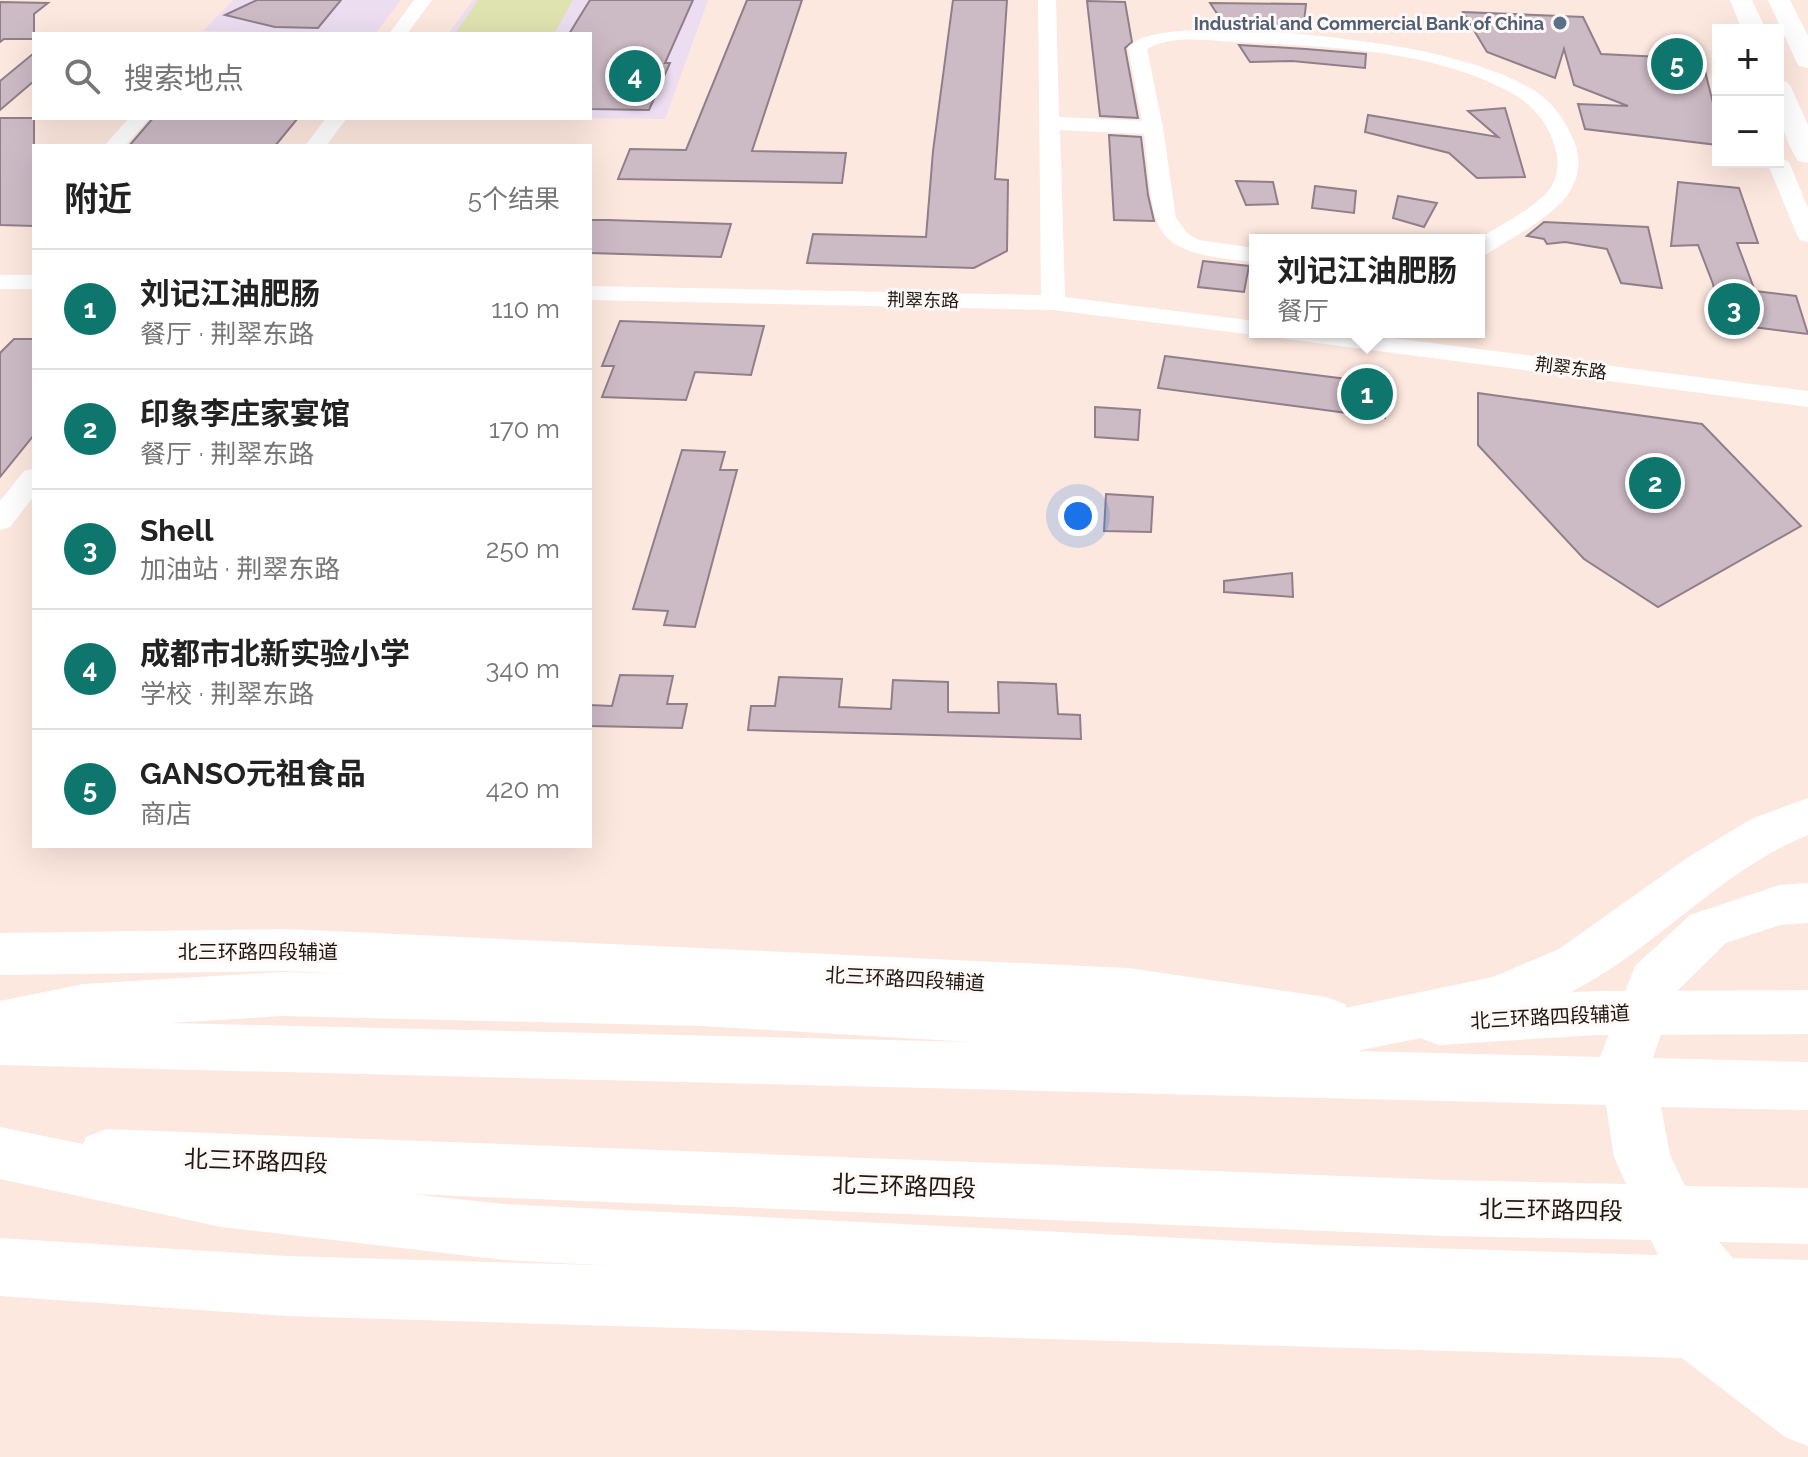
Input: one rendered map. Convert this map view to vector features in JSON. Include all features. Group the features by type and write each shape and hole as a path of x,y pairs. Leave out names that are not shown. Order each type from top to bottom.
{"main road":[{"path":"1741,0 1751,24"},
{"path":"1779,0 1808,61"},
{"path":"1784,107 1808,155"},
{"path":"0,1024 83,1006 282,994 703,1004 1071,1025 1181,1036 1330,1034 1499,998 1577,964 1704,871 1768,832 1808,816"},
{"path":"1808,903 1779,905 1708,929 1653,981 1626,1059 1642,1157 1682,1243 1769,1347 1808,1379"},
{"name":"北三环路四段辅道","path":"0,954 288,950 899,978 1128,990 1320,1020 1459,1022 1597,1013 1808,1012"},
{"path":"0,1042 1808,1086"},
{"path":"0,1152 221,1200 504,1232 1322,1274 1808,1290"},
{"name":"北三环路四段","path":"0,1152 1447,1208 1808,1216"},
{"path":"0,1267 286,1286 1808,1331"},
{"path":"1693,1328 1808,1414"}],"street":[{"path":"399,32 423,0"},
{"path":"1047,0 1053,303"},
{"path":"1249,254 1205,249 1179,242 1170,232 1165,218 1153,128 1137,47 1156,38 1275,37 1406,52 1460,64 1534,100 1552,115 1567,146 1569,169 1561,191 1538,211 1485,245"},
{"path":"116,144 138,120"},
{"path":"317,144 335,120"},
{"path":"1049,123 1153,128"},
{"path":"1780,168 1808,235"},
{"path":"0,282 32,282"},
{"name":"荆翠东路","path":"592,293 1053,303 1249,327"},
{"name":"荆翠东路","path":"1388,338 1439,341 1808,399"},
{"path":"0,521 32,480"}],"shaded area":[{"path":"233,0 401,0 377,32 203,31"},
{"path":"473,0 708,0 665,119 592,118 592,32 449,32"}],"green space":[{"path":"478,0 573,0 555,32 456,32"}],"building":[{"path":"257,0 341,0 318,28 275,27 225,15"},
{"path":"590,0 693,0 665,63 670,63 649,110 592,109 592,32 570,32"},
{"path":"747,0 802,0 752,151 846,153 842,183 618,179 630,149 686,150"},
{"path":"953,0 1007,0 995,179 1008,180 1007,251 974,268 807,263 813,234 926,237 933,151"},
{"path":"1087,1 1125,2 1132,42 1125,48 1138,118 1100,116"},
{"path":"0,2 48,3 34,14 32,39 4,39 0,42"},
{"path":"1210,3 1306,4 1303,31 1226,27"},
{"path":"1463,12 1583,17 1601,54 1702,59 1712,99 1712,144 1585,129 1578,104 1628,106 1574,85 1564,49 1555,78 1487,52"},
{"path":"1239,45 1366,54 1365,68 1292,61 1250,62"},
{"path":"32,55 32,83 0,110 0,81"},
{"path":"1505,108 1525,177 1477,178 1449,153 1365,132 1368,115 1498,137 1468,111"},
{"path":"0,118 32,118 32,226 0,225"},
{"path":"151,120 296,120 277,144 131,144"},
{"path":"1109,135 1141,137 1154,221 1114,220"},
{"path":"1236,181 1273,182 1278,204 1246,205"},
{"path":"1678,182 1739,188 1758,243 1737,243 1755,291 1796,296 1808,334 1722,323 1713,284 1698,245 1671,246"},
{"path":"1315,186 1356,191 1354,213 1312,208"},
{"path":"1398,196 1437,203 1424,227 1393,218"},
{"path":"592,220 731,224 721,257 592,253"},
{"path":"1544,222 1648,227 1662,288 1621,283 1607,249 1565,242 1547,244 1544,239 1527,236"},
{"path":"1203,261 1249,266 1244,292 1198,287"},
{"path":"620,321 764,326 751,375 695,372 686,400 602,397 614,366 602,366"},
{"path":"14,339 32,339 32,437 0,477 0,353"},
{"path":"1165,356 1386,384 1385,418 1158,388"},
{"path":"1478,393 1702,424 1801,526 1658,607 1584,559 1478,445"},
{"path":"1095,407 1140,410 1138,440 1095,437"},
{"path":"682,450 725,452 720,470 737,470 695,627 664,625 668,611 633,609"},
{"path":"1106,494 1153,497 1151,532 1104,531"},
{"path":"1292,573 1293,597 1224,592 1224,581"},
{"path":"620,675 673,676 667,704 687,704 682,728 592,726 592,705 612,706"},
{"path":"779,677 842,679 839,707 891,709 893,680 948,682 948,712 999,713 998,682 1056,684 1058,714 1080,715 1081,739 748,730 751,706 775,706"}],"place":[{"name":"Industrial and Commercial Bank of China","path":"1560,23"},
{"name":"GANSO元祖食品","path":"1677,64"},
{"name":"成都市北新实验小学","path":"635,76"},
{"name":"Shell","path":"1734,309"},
{"name":"刘记江油肥肠","path":"1367,394"},
{"name":"印象李庄家宴馆","path":"1655,483"}]}
